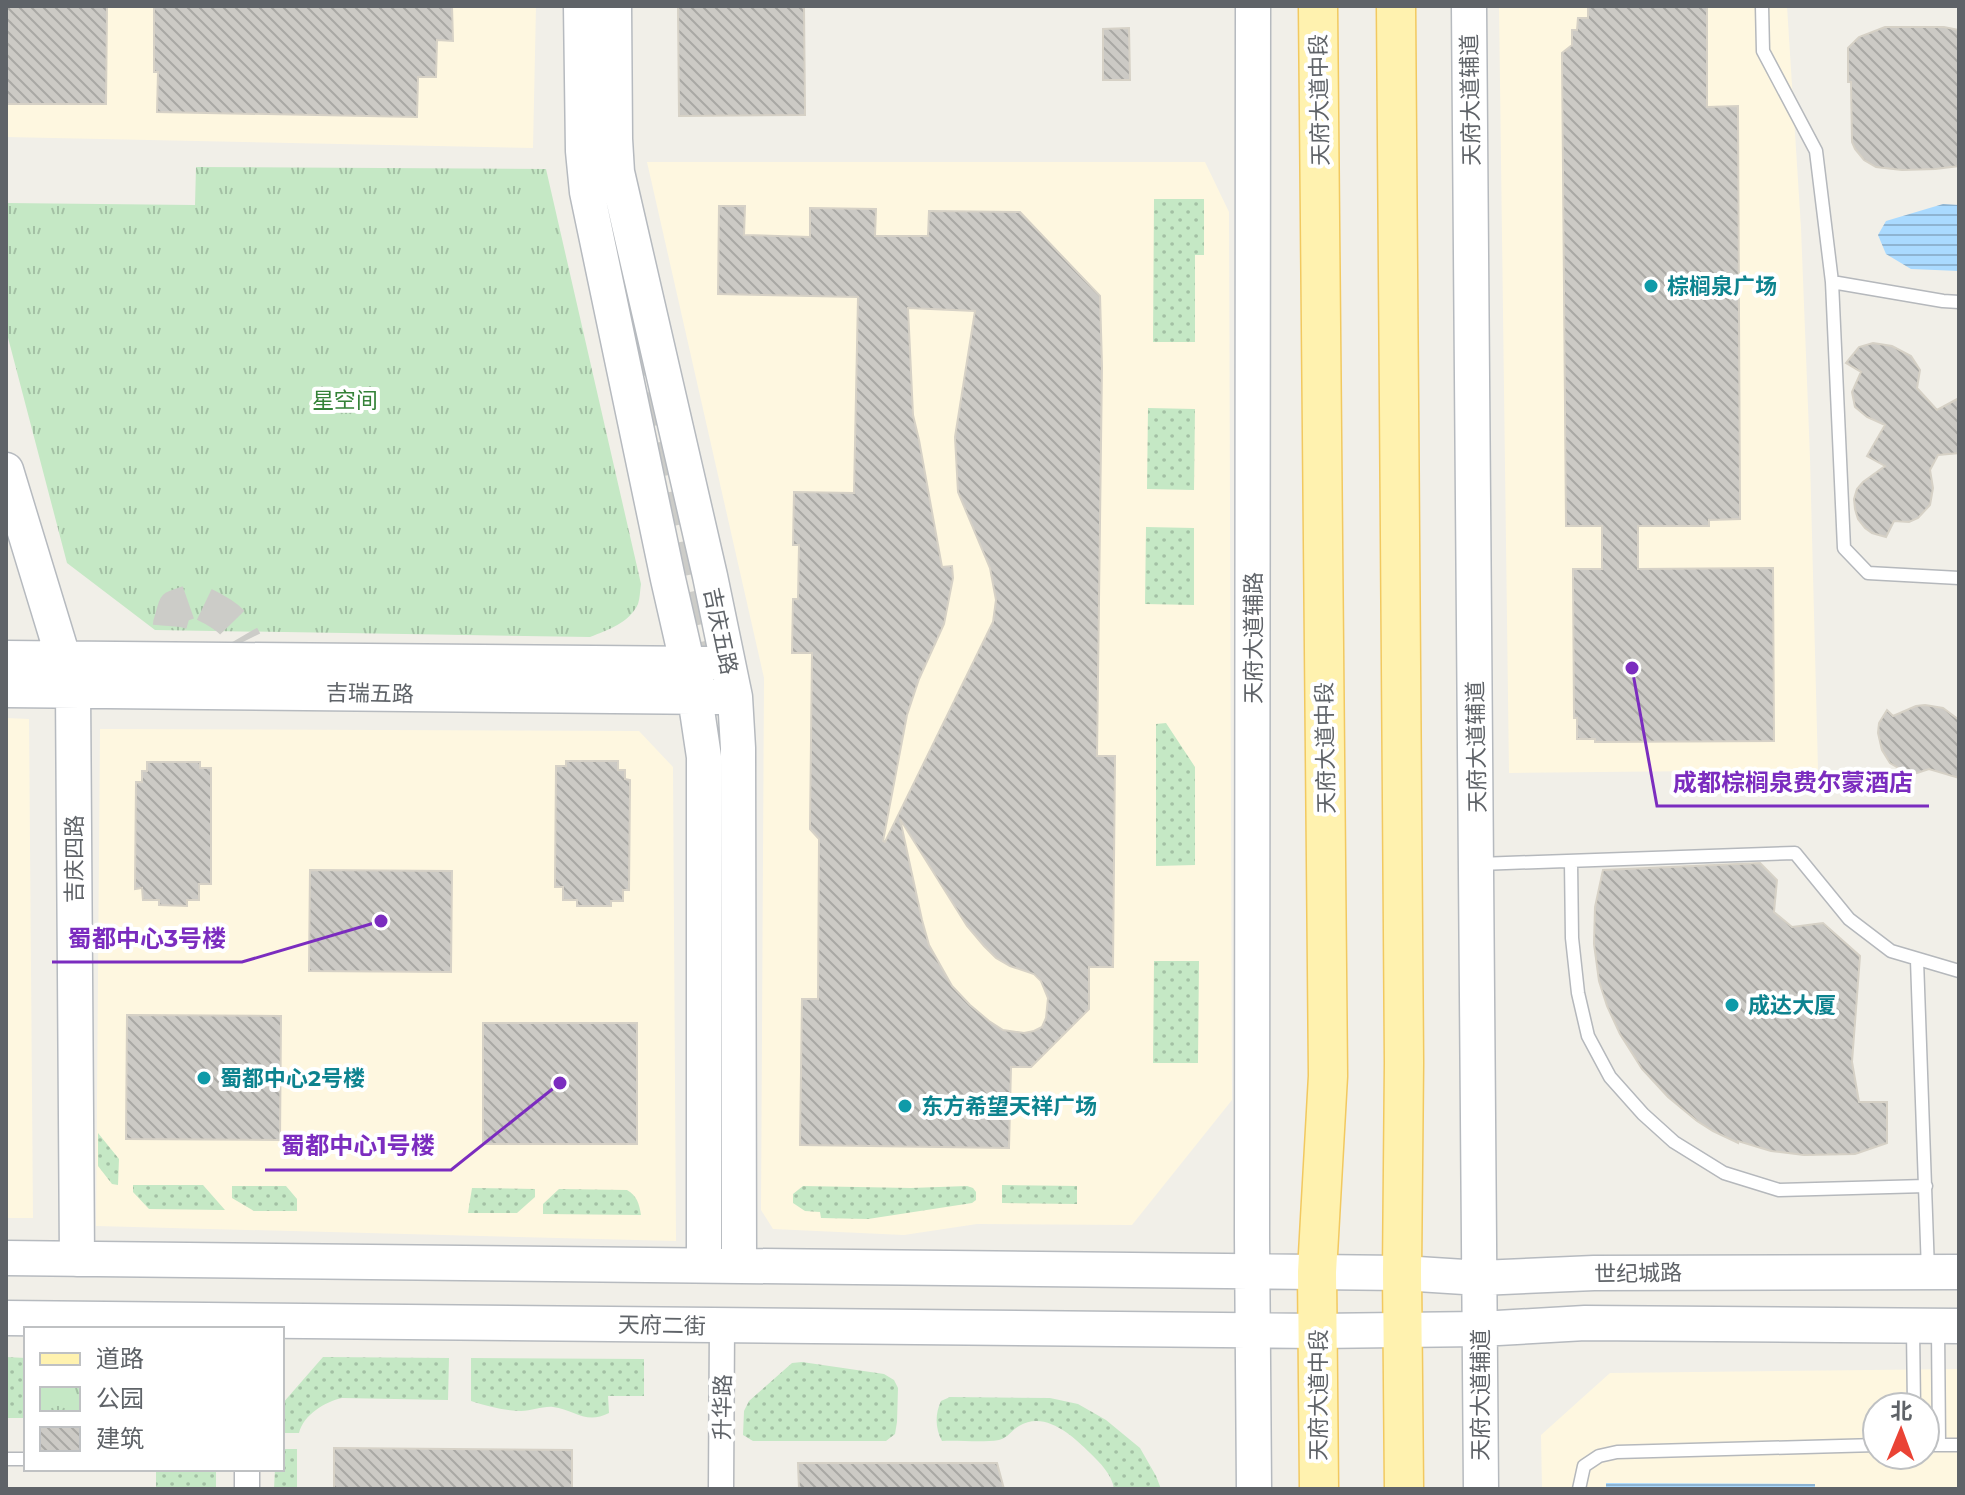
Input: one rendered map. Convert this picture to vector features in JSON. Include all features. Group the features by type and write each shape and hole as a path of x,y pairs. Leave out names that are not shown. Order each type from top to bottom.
{"main road":[{"name":"天府大道中段","path":"1318,6 1328,1076 1317,1272 1319,1489"},
{"path":"1396,6 1404,1489"}],"street":[{"name":"吉庆五路","path":"581,6 583,151 587,192 695,697 704,757 704,1265"},
{"name":"吉庆五路","path":"614,6 617,172 735,697 738,748 739,1265"},
{"name":"天府大道辅路","path":"1253,6 1253,1271"},
{"name":"天府大道辅道","path":"1469,6 1481,1489"},
{"name":"吉庆四路","path":"6,470 73,690 77,1259"},
{"name":"吉瑞五路","path":"6,658 246,650 728,664"},
{"name":"吉瑞五路","path":"6,690 735,697"},
{"path":"6,1258 1317,1272"},
{"path":"1253,1271 1254,1489"},
{"name":"世纪城路","path":"1317,1272 1480,1278 1594,1273 1944,1271"},
{"name":"天府二街","path":"6,1318 247,1325 1317,1331"},
{"path":"1317,1331 1480,1329 1585,1323 1937,1326"},
{"name":"升华路","path":"721,1489 722,1326"}],"lane":[{"path":"1762,6 1763,51 1816,151 1832,282 1844,548 1868,573 1959,578"},
{"path":"1832,282 1959,302"},
{"path":"1477,864 1795,853 1849,919 1891,951 1959,971"},
{"path":"1571,862 1572,938 1578,993 1588,1036 1610,1077 1643,1114 1674,1142 1724,1173 1779,1190 1926,1186"},
{"path":"1917,960 1926,1186 1944,1271"},
{"path":"1919,1391 1937,1326"},
{"path":"1937,1326 1938,1391"},
{"path":"1579,1489 1584,1466 1599,1456 1617,1452 1861,1445"}],"shaded area":[{"path":"6,6 536,6 533,148 6,137"},
{"path":"1499,6 1787,6 1801,228 1818,770 1509,773"},
{"name":"东方希望天祥广场","path":"647,162 1205,162 1229,212 1232,1100 1132,1225 977,1224 904,1235 773,1229 761,1210 764,678"},
{"path":"6,718 29,719 33,1218 6,1218"},
{"path":"100,729 639,731 673,767 676,1241 96,1226"},
{"path":"1959,1369 1959,1489 1542,1489 1541,1435 1610,1373"}],"green space":[{"name":"星空间","path":"196,167 546,169 641,584 638,604 629,616 590,637 155,630 67,563 6,330 6,203 195,205"},
{"path":"1154,199 1204,199 1204,255 1195,255 1195,342 1153,342"},
{"path":"1148,408 1195,409 1194,490 1147,489"},
{"path":"1146,527 1194,528 1194,605 1145,604"},
{"path":"1166,723 1195,767 1195,865 1156,866 1156,724"},
{"path":"1154,961 1199,961 1198,1063 1153,1063"},
{"path":"98,1133 119,1159 118,1185 112,1184 98,1166"},
{"path":"133,1185 203,1185 225,1210 149,1209 133,1192"},
{"path":"1002,1185 1077,1186 1077,1204 1002,1203"},
{"path":"232,1186 286,1186 297,1199 297,1211 254,1211 232,1198"},
{"path":"803,1186 967,1186 976,1192 976,1200 868,1219 821,1218 820,1212 805,1211 793,1203 793,1194"},
{"path":"472,1188 535,1189 535,1197 517,1213 468,1213"},
{"path":"559,1189 627,1190 637,1200 641,1215 543,1214 543,1204"},
{"path":"6,1357 24,1358 24,1418 6,1418"},
{"path":"323,1357 449,1358 448,1400 342,1398 316,1410 305,1420 299,1433 284,1433 284,1402"},
{"path":"471,1358 644,1359 644,1396 608,1396 609,1413 594,1418 553,1407 521,1411 496,1408 471,1401"},
{"path":"792,1363 884,1374 894,1380 898,1388 895,1434 886,1441 753,1441 743,1435 744,1411 749,1401"},
{"path":"950,1397 1050,1398 1078,1404 1106,1420 1140,1448 1161,1489 1114,1489 1101,1465 1075,1439 1058,1427 1039,1421 1019,1426 999,1440 942,1441 937,1426 938,1411 941,1401"},
{"path":"284,1449 297,1449 297,1489 274,1489 275,1471 284,1471"},
{"path":"156,1471 216,1471 216,1489 156,1489"}],"water":[{"path":"1943,204 1959,205 1959,271 1911,269 1886,254 1878,235 1886,221"},
{"path":"1606,1483 1815,1484 1815,1489 1606,1489"}],"building":[{"path":"6,6 107,6 106,104 6,104"},
{"path":"154,6 452,6 453,41 437,40 436,77 418,77 417,117 157,112"},
{"path":"678,6 804,6 805,115 679,116"},
{"name":"棕榈泉广场","path":"1588,6 1707,6 1707,107 1738,106 1740,519 1709,520 1709,526 1638,526 1638,569 1773,568 1774,741 1595,742 1595,739 1577,739 1577,718 1574,718 1573,569 1602,569 1602,526 1566,526 1562,53 1572,45 1572,30 1577,30 1578,18 1588,18"},
{"path":"1885,27 1959,30 1959,166 1902,170 1876,167 1864,160 1855,149 1852,142 1848,48 1859,37"},
{"path":"1129,28 1130,80 1103,80 1103,29"},
{"path":"719,206 745,206 744,235 810,237 810,208 876,209 875,236 928,236 929,211 1020,212 1100,296 1102,366 1097,756 1115,756 1113,967 1089,967 1089,1009 1031,1067 1011,1067 1009,1148 800,1145 802,999 818,999 819,839 810,829 812,653 792,653 793,599 798,599 799,545 793,545 794,492 854,493 858,297 718,294","holes":["908,308 975,311 955,437 958,492 990,568 996,600 993,622 885,842 907,715 919,679 944,624 953,578 952,566 942,567 913,415","900,819 967,926 984,946 996,958 1034,974 1041,981 1048,998 1042,1027 1024,1033 1003,1030 970,1005 952,986 929,945"]},
{"path":"1873,343 1892,346 1911,356 1920,370 1917,388 1937,410 1959,398 1959,453 1938,455 1930,470 1933,488 1930,505 1918,518 1909,522 1894,521 1886,537 1865,528 1858,519 1854,499 1863,482 1885,466 1867,456 1885,425 1867,417 1855,407 1852,392 1861,372 1846,363 1859,347"},
{"path":"1925,705 1943,708 1959,720 1959,778 1929,769 1917,773 1902,770 1890,763 1882,750 1879,723 1887,710 1893,716"},
{"path":"566,761 618,761 618,770 625,770 625,779 630,780 629,890 623,890 623,901 611,901 611,906 577,906 577,900 563,900 563,887 555,887 556,766 566,766"},
{"path":"147,762 200,762 200,768 211,768 211,884 199,884 199,900 187,900 187,906 159,905 159,900 143,900 142,888 135,889 136,782 142,782 142,771 147,771"},
{"name":"成达大厦","path":"1760,863 1777,880 1774,912 1792,927 1823,923 1860,956 1852,1062 1859,1102 1887,1102 1887,1143 1855,1154 1804,1155 1738,1143 1713,1131 1668,1097 1642,1069 1607,1006 1599,981 1594,944 1595,907 1603,870"},
{"path":"310,870 452,871 451,972 309,971"},
{"name":"蜀都中心2号楼","path":"127,1015 281,1016 280,1140 126,1139"},
{"path":"483,1023 637,1023 637,1144 483,1144"},
{"path":"334,1448 572,1450 572,1489 334,1489"},
{"path":"798,1463 997,1463 1004,1489 799,1489"}],"tunnel":[{"path":"605,193 709,682 698,682"},
{"path":"166,677 170,624 175,607 195,600 218,611 230,620 245,641"}],"place":[{"name":"棕榈泉广场","path":"1651,286"},
{"name":"成都棕榈泉费尔蒙酒店","path":"1632,668"},
{"name":"蜀都中心3号楼","path":"381,921"},
{"name":"成达大厦","path":"1732,1005"},
{"name":"蜀都中心2号楼","path":"204,1078"},
{"name":"蜀都中心1号楼","path":"560,1083"},
{"name":"东方希望天祥广场","path":"905,1106"}]}
